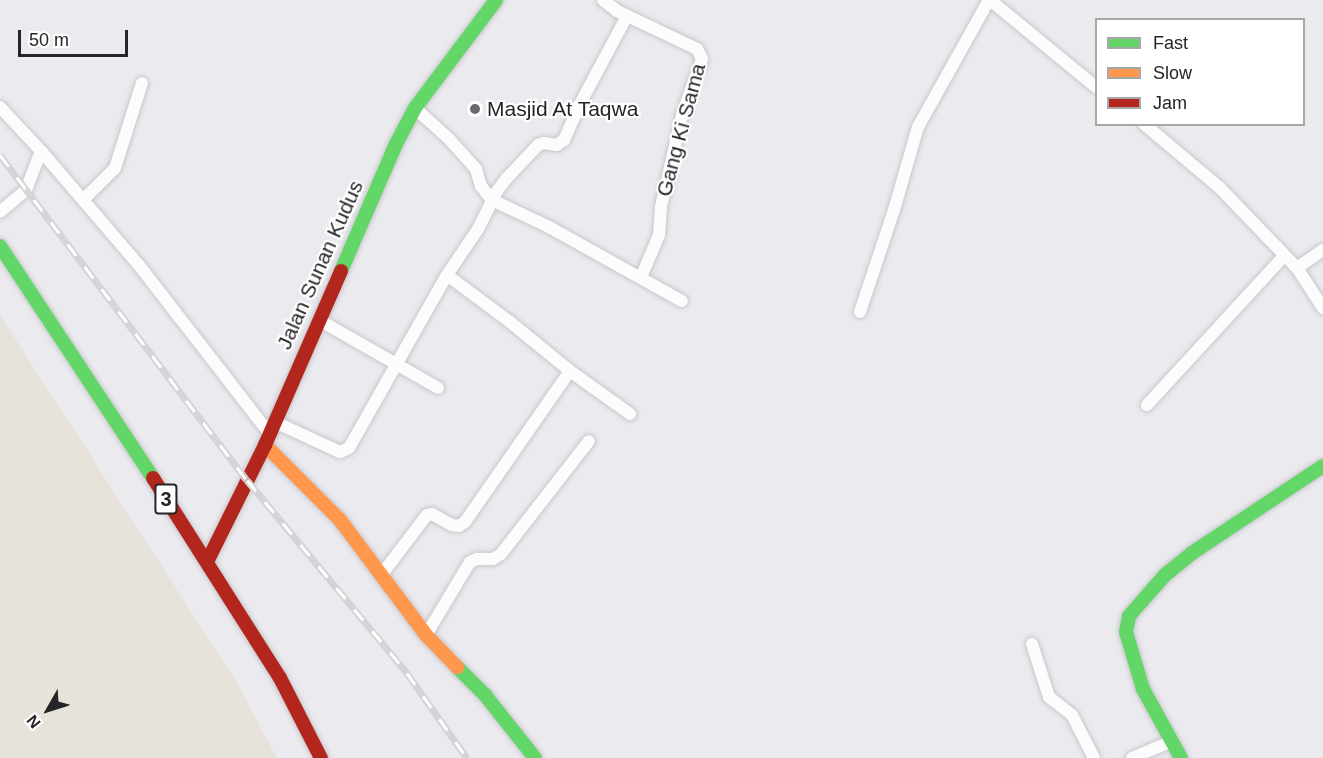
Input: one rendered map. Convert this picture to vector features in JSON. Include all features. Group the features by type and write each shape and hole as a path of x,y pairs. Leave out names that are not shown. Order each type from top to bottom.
{"main road":[{"name":"Jalan Sunan Kudus","path":"207,562 270,433 396,144 415,108 496,0"},
{"name":"3","path":"0,246 207,562 280,678 321,758"},
{"path":"270,433 382,574 426,635 485,695 535,758"},
{"path":"1181,758 1143,689 1126,632 1130,616 1165,575 1192,553 1323,466"}],"street":[{"name":"Gang Ki Sama","path":"603,0 627,16 697,50 702,59 682,115 661,207 659,235 641,277"},
{"path":"860,312 918,128 989,0 1095,86"},
{"path":"0,106 84,199 138,264 270,433 340,452 345,451 447,275 478,229 492,200 506,179 538,145 543,143 557,145 564,140 580,104 627,16"},
{"path":"84,199 115,168 142,83"},
{"path":"415,108 450,140 476,169 481,186 492,200 549,227 682,302"},
{"path":"1146,126 1220,188 1296,268 1323,308"},
{"path":"0,212 26,190 41,151"},
{"path":"1296,268 1323,250"},
{"path":"1147,405 1284,256"},
{"path":"447,275 570,371 630,414"},
{"path":"319,320 438,388"},
{"path":"382,574 427,515 432,514 452,525 459,526 465,522 570,371"},
{"path":"426,635 470,562 477,559 493,559 501,554 589,441"},
{"path":"1032,644 1049,697 1072,715 1094,758"},
{"path":"1132,758 1172,741"}],"shaded area":[{"path":"0,315 239,686 277,758 0,758"}],"railway":[{"path":"0,155 247,480 407,673 467,758"}],"traffic: fast":[{"path":"341,271 396,144 415,108 496,0"},
{"path":"0,246 153,478"},
{"path":"1181,758 1143,689 1126,632 1129,616 1165,575 1192,553 1323,466"},
{"path":"457,667 485,695 535,758"}],"traffic: slow":[{"path":"265,445 340,520 426,635 457,667"}],"traffic: jam":[{"path":"207,562 265,445 341,271"},
{"path":"153,478 280,678 321,758"}],"place":[{"name":"Masjid At Taqwa","path":"475,109"}]}
